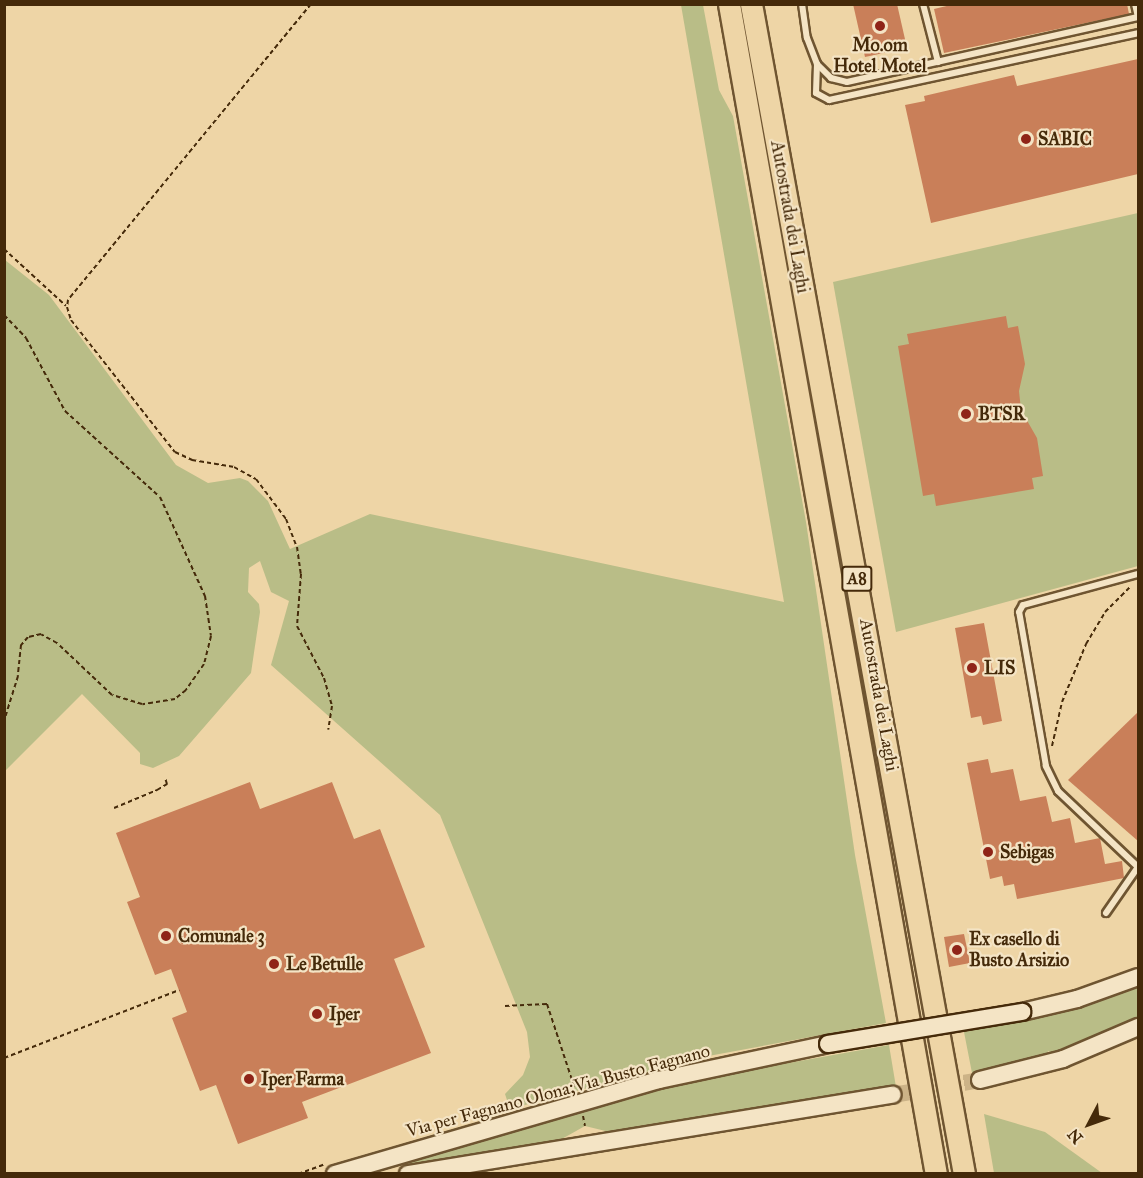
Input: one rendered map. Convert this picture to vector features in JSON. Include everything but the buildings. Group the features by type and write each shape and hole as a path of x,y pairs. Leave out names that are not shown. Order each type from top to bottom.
{"highway":[{"name":"Autostrada dei Laghi","path":"729,4 935,1169"},
{"name":"Autostrada dei Laghi","path":"751,4 964,1167"}],"main road":[{"name":"Via per Fagnano Olona;Via Busto Fagnano","path":"334,1173 659,1080 828,1044 1022,1012 1077,999 1138,977"},
{"path":"980,1080 1063,1059 1138,1027"},
{"path":"408,1173 893,1095"}],"lane":[{"path":"802,4 807,38 817,64 816,93 829,100 1138,33"},
{"path":"923,4 938,62"},
{"path":"817,64 831,78 855,82 1138,17 1135,4"},
{"path":"1106,913 1138,867 1058,791 1046,766 1019,608 1138,574"}],"path":[{"path":"311,4 68,300 67,307 71,320 175,452 192,460 234,467 256,479 286,519 297,547 301,574 297,626 324,678 332,706 328,729"},
{"path":"4,249 67,307"},
{"path":"4,315 26,338 65,411 160,497 205,596 211,636 204,664 186,690 175,699 142,704 112,695 57,643 41,634 28,637 21,645 18,676 4,720"},
{"path":"1046,766 1062,702 1086,644 1105,612 1133,584"},
{"path":"114,808 165,786 165,778"},
{"path":"4,1058 179,990"},
{"path":"505,1006 547,1004 576,1090"},
{"path":"582,1111 585,1126"}],"green space":[{"path":"681,5 703,5 719,90 733,116 806,522 855,855 886,1023 703,1057 510,1109 505,1094 523,1075 530,1057 527,1032 440,815 271,665 289,601 271,592 260,561 249,568 248,592 259,604 260,612 251,673 179,756 153,768 140,764 140,753 82,694 5,771 5,260 49,295 176,465 208,483 240,478 248,481 268,501 290,549 370,514 784,602"},
{"path":"1138,213 1138,566 896,632 833,282"},
{"path":"1138,986 1138,1019 1131,1019 1129,1024 1055,1054 1048,1051 1046,1057 972,1073 964,1032 1078,1008"},
{"path":"889,1045 896,1087 618,1134 585,1126 551,1145 386,1167 672,1084"},
{"path":"984,1114 1045,1132 1102,1173 994,1173"}],"tunnel":[{"path":"893,1095 980,1080"}],"place":[{"name":"Mo.om Hotel Motel","path":"880,26"},
{"name":"SABIC","path":"1026,139"},
{"name":"BTSR","path":"966,414"},
{"name":"LIS","path":"972,668"},
{"name":"Sebigas","path":"988,852"},
{"name":"Comunale 3","path":"166,936"},
{"name":"Ex casello di Busto Arsizio","path":"957,950"},
{"name":"Le Betulle","path":"274,964"},
{"name":"Iper","path":"317,1014"},
{"name":"Iper Farma","path":"249,1079"}]}
